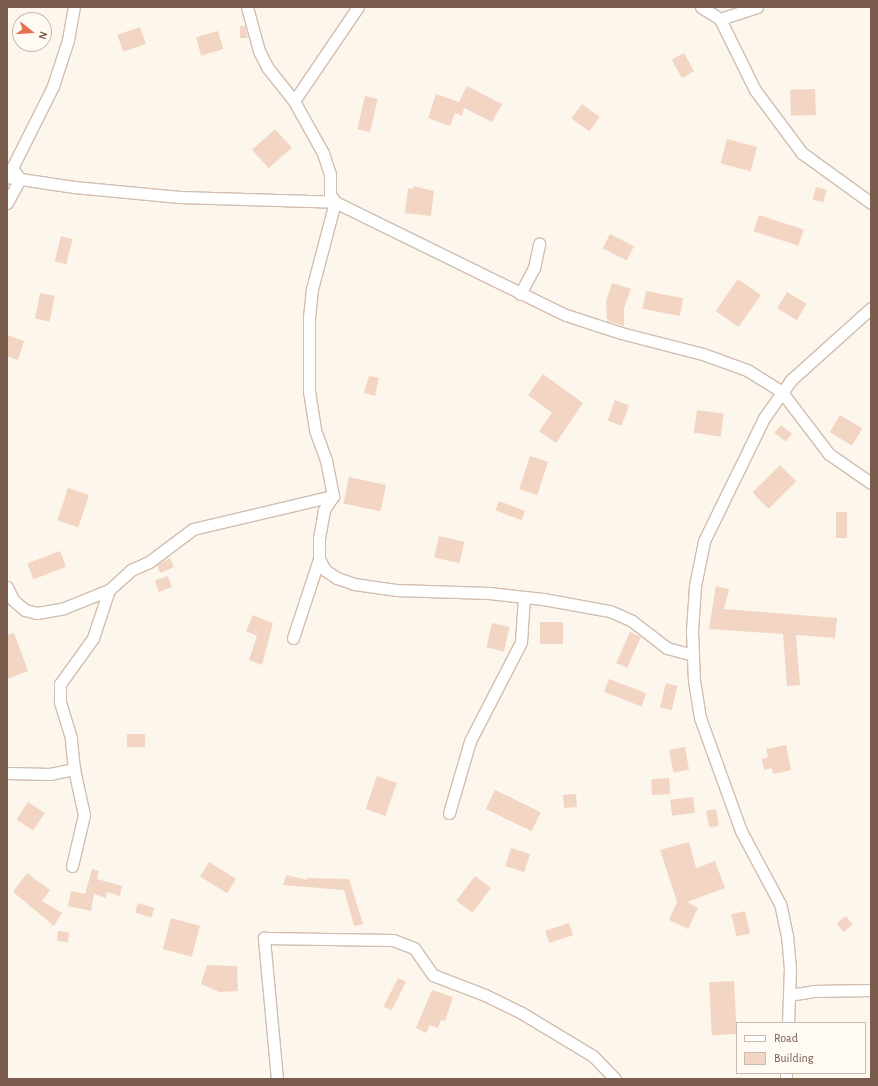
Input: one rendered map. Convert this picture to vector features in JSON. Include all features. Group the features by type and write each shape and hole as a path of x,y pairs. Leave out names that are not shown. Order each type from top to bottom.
{"street":[{"path":"20,179 12,168 53,86 68,40 74,7"},
{"path":"247,7 259,51 274,79 294,101 323,152 330,174 330,194 335,202 312,289 308,356 309,391 315,430 326,460 333,496 324,510 319,540 320,559 325,570 337,578 354,584 396,590 489,593 524,597 610,612 632,621 667,648 693,655"},
{"path":"294,101 358,7"},
{"path":"701,7 720,19 755,90 802,153 871,203"},
{"path":"720,19 757,7"},
{"path":"7,177 74,187 180,197 335,202 520,294 566,315 621,333 702,354 747,370 782,390 829,454 871,483"},
{"path":"7,203 20,179"},
{"path":"520,294 534,268 539,244"},
{"path":"788,1022 788,943 780,904 741,831 700,718 693,655 695,586 704,541 742,459 782,390 871,308"},
{"path":"7,587 12,600 25,610 37,613 64,608 109,590 131,570 149,562 193,529 333,496"},
{"path":"293,638 320,559"},
{"path":"72,866 84,815 74,769 72,738 60,702 60,684 93,638 109,590"},
{"path":"449,813 470,741 521,642 524,597"},
{"path":"7,773 50,774 74,769"},
{"path":"277,1079 264,938 393,940 414,948 433,976 485,995 520,1012 592,1056 615,1079"},
{"path":"789,995 814,991 871,990"}],"building":[{"path":"240,26 245,26 248,38 240,38"},
{"path":"140,27 146,44 123,52 117,35"},
{"path":"218,31 223,49 201,56 196,37"},
{"path":"684,53 694,71 682,78 672,60"},
{"path":"467,86 502,104 492,122 464,108 462,116 455,113 450,126 428,118 436,94 459,102"},
{"path":"815,89 816,115 791,116 790,90"},
{"path":"365,96 378,99 370,132 357,129"},
{"path":"582,104 600,117 589,131 571,119"},
{"path":"275,129 292,148 269,168 252,150"},
{"path":"727,139 757,147 750,171 721,163"},
{"path":"413,186 434,191 431,216 405,213 408,188 413,189"},
{"path":"816,187 827,190 823,202 813,200"},
{"path":"759,215 804,230 798,246 754,231"},
{"path":"610,234 634,246 627,261 603,248"},
{"path":"61,236 73,239 66,264 55,261"},
{"path":"738,279 761,295 739,327 716,311"},
{"path":"612,283 631,289 624,308 624,326 607,321 606,301"},
{"path":"646,291 683,298 680,316 643,309"},
{"path":"787,292 807,304 797,320 777,308"},
{"path":"40,293 55,296 50,321 35,319"},
{"path":"7,335 24,341 18,360 7,356"},
{"path":"543,374 583,403 556,443 539,431 552,413 528,395"},
{"path":"369,376 379,378 375,396 364,393"},
{"path":"615,400 629,405 622,426 607,421"},
{"path":"697,410 724,414 721,437 694,433"},
{"path":"840,415 862,428 852,446 830,432"},
{"path":"781,425 792,434 786,442 775,433"},
{"path":"530,456 548,462 537,495 519,489"},
{"path":"780,465 796,481 769,509 752,493"},
{"path":"349,477 386,485 381,511 343,503"},
{"path":"68,488 89,495 78,527 57,520"},
{"path":"499,501 525,511 522,520 495,510"},
{"path":"836,512 847,512 847,538 836,538"},
{"path":"439,536 464,542 459,563 434,557"},
{"path":"60,551 66,567 33,579 27,564"},
{"path":"170,558 174,567 160,573 157,565"},
{"path":"168,576 172,587 159,592 155,581"},
{"path":"716,586 729,589 724,609 837,618 835,638 796,635 800,685 787,686 783,634 709,629"},
{"path":"253,615 273,623 262,665 249,660 257,636 246,631"},
{"path":"540,622 563,622 563,644 540,644"},
{"path":"492,623 510,627 504,651 486,647"},
{"path":"630,632 641,637 627,668 616,663"},
{"path":"14,633 28,671 7,679 7,635"},
{"path":"609,679 646,693 641,706 604,692"},
{"path":"666,683 678,686 672,710 660,707"},
{"path":"127,734 145,734 145,747 127,747"},
{"path":"786,745 791,770 773,774 772,768 764,770 762,759 768,757 766,749"},
{"path":"685,747 689,770 673,772 669,750"},
{"path":"377,776 397,783 385,816 366,809"},
{"path":"669,778 670,794 652,795 651,779"},
{"path":"495,790 541,812 532,831 486,809"},
{"path":"576,794 577,807 564,808 563,795"},
{"path":"693,797 695,813 672,816 670,800"},
{"path":"28,802 45,813 33,831 17,820"},
{"path":"716,809 719,826 709,827 706,811"},
{"path":"689,842 696,868 715,861 725,888 687,902 698,908 688,929 669,920 677,902 660,850"},
{"path":"511,848 530,854 524,872 505,866"},
{"path":"209,862 236,879 227,893 200,876"},
{"path":"92,869 99,871 97,879 122,886 120,896 107,892 106,898 94,894 91,911 68,906 71,891 85,894"},
{"path":"27,873 50,890 42,901 62,913 54,926 13,892"},
{"path":"286,875 307,880 307,878 349,879 363,924 354,926 344,890 283,885"},
{"path":"475,876 491,888 472,913 456,901"},
{"path":"138,903 154,908 151,918 135,913"},
{"path":"745,911 750,933 737,937 731,914"},
{"path":"846,916 853,925 843,932 837,923"},
{"path":"171,918 200,926 192,957 163,949"},
{"path":"569,923 573,935 549,943 545,931"},
{"path":"58,931 69,932 68,942 57,941"},
{"path":"207,965 237,966 238,991 219,992 201,984"},
{"path":"398,978 406,982 391,1011 383,1007"},
{"path":"734,981 736,1034 712,1035 709,982"},
{"path":"432,990 453,997 445,1021 441,1020 438,1028 430,1025 426,1033 416,1028"}]}
